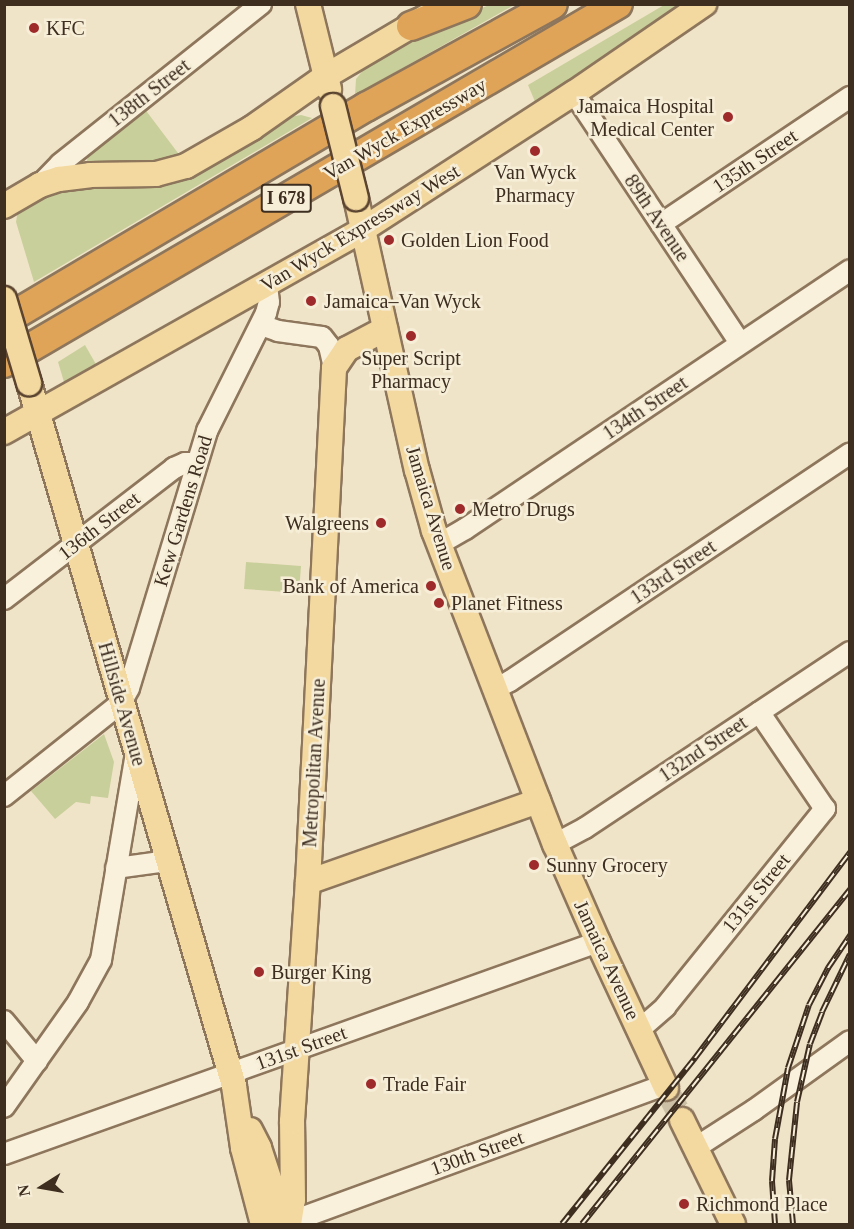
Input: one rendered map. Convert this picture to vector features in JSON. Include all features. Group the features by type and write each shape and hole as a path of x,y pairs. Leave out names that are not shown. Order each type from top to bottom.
{"highway":[{"path":"411,26 467,4"},
{"name":"Van Wyck Expressway","path":"4,321 366,107 553,4"},
{"name":"Van Wyck Expressway","path":"4,363 618,4"}],"main road":[{"name":"Jamaica Avenue","path":"308,4 356,198 417,470 439,544 555,844 666,1086"},
{"path":"4,206 40,185 69,177 156,174 186,166 268,118 326,76 448,4"},
{"name":"Van Wyck Expressway West","path":"4,432 362,230 574,93 704,4"},
{"name":"Hillside Avenue","path":"4,299 40,413 121,703 230,1073 239,1110 243,1148 263,1224"},
{"path":"334,368 347,349 385,329"},
{"name":"Metropolitan Avenue","path":"288,1224 294,1164 292,1121 304,918 309,882 334,368"},
{"path":"309,882 538,801"},
{"name":"Hillside Avenue","path":"239,1110 266,1168 288,1224"},
{"path":"682,1120 733,1224"},
{"path":"266,1168 279,1165 285,1160 292,1121"}],"street":[{"name":"138th Street","path":"40,185 60,164 261,4"},
{"name":"89th Avenue","path":"574,93 740,343"},
{"name":"135th Street","path":"661,224 849,97"},
{"name":"134th Street","path":"439,544 465,529 849,270"},
{"name":"Kew Gardens Road","path":"121,703 136,672 211,420 261,325 269,302 267,285"},
{"path":"261,325 278,331 322,337 328,346 334,368"},
{"name":"133rd Street","path":"495,689 518,676 849,453"},
{"name":"136th Street","path":"4,599 174,468 182,464 197,463"},
{"name":"132nd Street","path":"555,844 585,828 849,652"},
{"path":"4,796 121,703"},
{"name":"131st Street","path":"639,1030 665,1007 825,808 759,712"},
{"path":"4,1107 98,968 104,950 136,753"},
{"path":"116,868 168,861"},
{"name":"131st Street","path":"4,1154 598,942"},
{"path":"4,1022 37,1061"},
{"path":"695,1148 754,1110 849,1041"},
{"name":"130th Street","path":"288,1224 666,1086"}],"green space":[{"path":"489,5 514,5 355,95 356,79 364,69 441,25"},
{"path":"664,5 682,5 536,104 528,85"},
{"path":"144,108 181,157 163,164 86,164 88,157 86,154"},
{"path":"301,115 312,118 34,282 16,222 18,210 53,191 87,184 163,184 184,180 289,117"},
{"path":"85,345 97,366 76,379 64,382 58,362"},
{"path":"246,562 301,566 299,593 244,589"},
{"path":"104,734 114,762 108,798 91,796 90,804 76,802 55,819 31,791"}],"tunnel":[{"path":"666,1088 682,1120"}],"railway":[{"path":"562,1224 695,1058 850,852"},
{"path":"582,1224 850,889"},
{"path":"775,1224 772,1181 775,1139 788,1068 809,1005 828,968 850,935"},
{"path":"793,1224 789,1180 797,1102 810,1044 822,1012 850,954"}],"place":[{"name":"KFC","path":"34,28"},
{"name":"Jamaica Hospital Medical Center","path":"728,117"},
{"name":"Van Wyck Pharmacy","path":"535,151"},
{"name":"Golden Lion Food","path":"389,240"},
{"name":"Jamaica–Van Wyck","path":"311,301"},
{"name":"Super Script Pharmacy","path":"411,336"},
{"name":"Metro Drugs","path":"460,509"},
{"name":"Walgreens","path":"381,523"},
{"name":"Bank of America","path":"431,586"},
{"name":"Planet Fitness","path":"439,603"},
{"name":"Sunny Grocery","path":"534,865"},
{"name":"Burger King","path":"259,972"},
{"name":"Trade Fair","path":"371,1084"},
{"name":"Richmond Place","path":"684,1204"}]}
